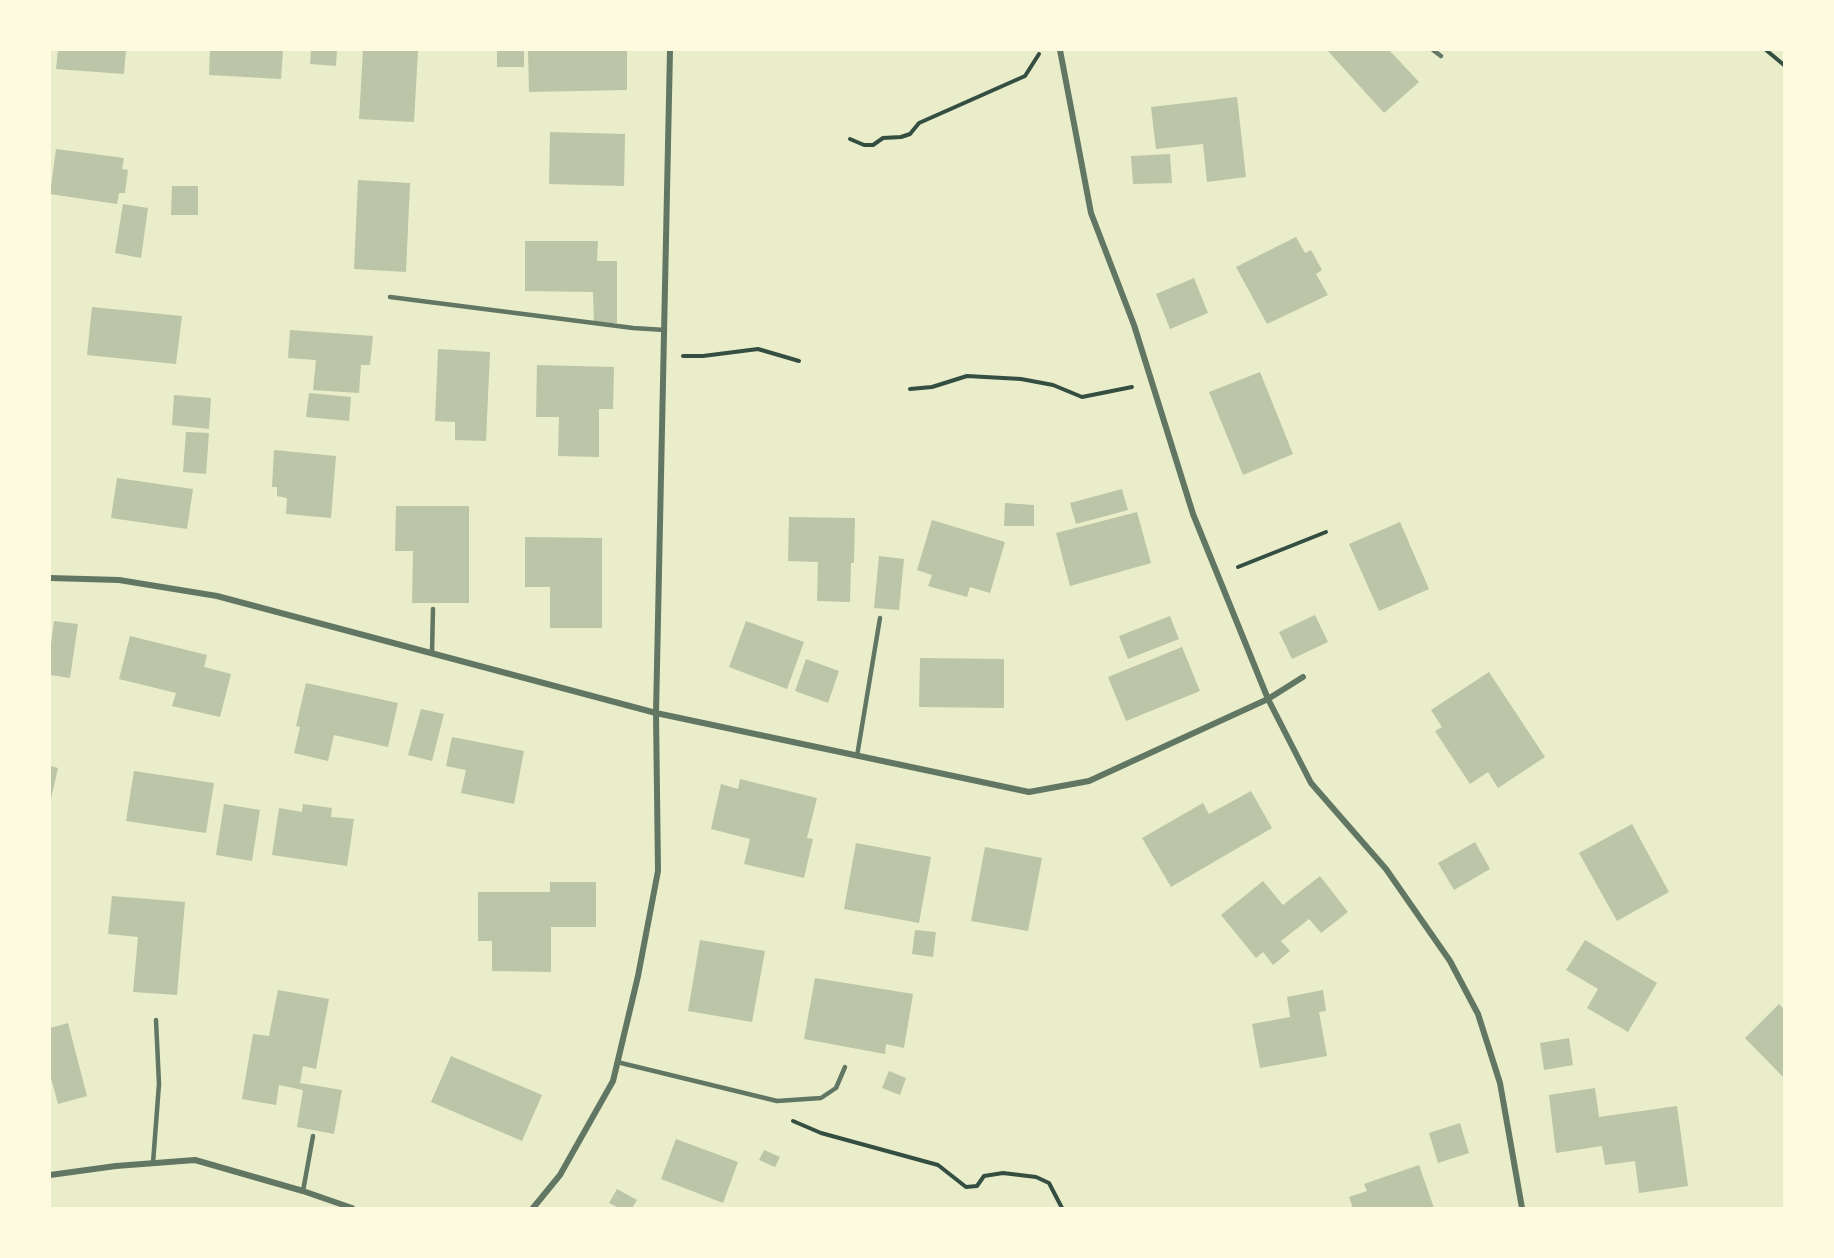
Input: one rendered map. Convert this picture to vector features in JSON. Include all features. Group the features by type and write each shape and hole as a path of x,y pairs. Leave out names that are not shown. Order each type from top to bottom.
{"street":[{"path":"533,1209 560,1175 613,1081 638,976 658,871 656,713 670,50"},
{"path":"1060,50 1091,213 1134,326 1193,514 1269,699 1311,783 1386,869 1450,961 1478,1014 1500,1083 1522,1209"},
{"path":"50,578 119,580 217,596 656,713 1029,792 1089,781 1269,699 1303,677"},
{"path":"50,1175 195,1160 303,1191 352,1209"}],"lane":[{"path":"1433,50 1441,56"},
{"path":"390,297 664,330"},
{"path":"432,653 433,609"},
{"path":"857,756 880,618"},
{"path":"153,1163 159,1084 156,1020"},
{"path":"617,1062 777,1101 821,1098 836,1088 845,1067"},
{"path":"303,1191 314,1136"}],"path":[{"path":"850,140 864,145 873,145 883,138 910,134 919,123 959,104 969,103 1025,76 1042,50"},
{"path":"1766,50 1785,65"},
{"path":"664,355 704,356 758,349 799,361"},
{"path":"910,389 932,387 967,376 1021,379 1053,385 1082,397 1110,392"},
{"path":"1217,574 1326,532"},
{"path":"783,1117 821,1133 938,1165 966,1187 977,1186 984,1176 1003,1173 1036,1177 1049,1183 1062,1209"}],"building":[{"path":"58,50 126,50 124,74 56,69"},
{"path":"210,50 283,50 281,79 209,75"},
{"path":"311,50 337,50 336,66 310,64"},
{"path":"363,50 418,50 414,122 359,119"},
{"path":"497,50 524,50 524,67 497,67"},
{"path":"528,50 627,50 627,90 529,92"},
{"path":"1327,50 1389,50 1419,82 1384,113"},
{"path":"1237,97 1246,177 1207,182 1203,144 1156,149 1151,107"},
{"path":"550,132 625,134 624,186 549,184"},
{"path":"56,149 124,158 122,169 128,170 125,193 119,193 117,204 50,194"},
{"path":"1170,154 1172,183 1133,184 1131,156"},
{"path":"358,180 410,183 406,272 354,269"},
{"path":"172,186 198,186 198,215 171,215"},
{"path":"123,204 148,208 141,258 115,253"},
{"path":"1296,237 1305,253 1311,250 1322,270 1316,274 1328,295 1267,324 1236,267"},
{"path":"525,241 598,241 597,261 617,261 617,323 594,323 593,292 525,291"},
{"path":"1194,278 1208,313 1170,329 1156,294"},
{"path":"92,307 182,316 176,364 87,355"},
{"path":"290,330 373,336 370,365 361,365 359,393 313,390 316,360 288,358"},
{"path":"438,349 490,352 486,441 455,440 455,422 435,421"},
{"path":"537,365 614,367 613,409 599,409 599,457 558,456 559,417 536,417"},
{"path":"1260,372 1293,454 1243,475 1209,392"},
{"path":"309,393 351,397 349,421 306,417"},
{"path":"174,395 211,398 209,429 172,425"},
{"path":"186,432 209,433 206,474 183,472"},
{"path":"274,450 336,456 331,518 286,514 287,498 277,496 277,487 272,487"},
{"path":"117,478 193,489 187,529 111,518"},
{"path":"1122,489 1128,510 1076,524 1070,503"},
{"path":"1005,503 1034,505 1034,526 1004,526"},
{"path":"396,506 469,506 469,603 412,603 413,551 395,551"},
{"path":"1137,512 1151,563 1070,586 1056,533"},
{"path":"789,517 855,518 850,602 817,601 818,562 788,561"},
{"path":"932,520 1005,542 990,593 970,587 967,597 928,586 932,575 917,570"},
{"path":"1400,522 1429,589 1379,611 1349,544"},
{"path":"525,537 602,538 602,628 550,628 550,587 525,587"},
{"path":"879,556 904,559 899,610 874,608"},
{"path":"1315,615 1328,642 1292,659 1279,632"},
{"path":"1170,616 1179,639 1128,659 1119,636"},
{"path":"54,621 78,624 70,678 50,675"},
{"path":"746,621 804,642 787,689 729,667"},
{"path":"130,636 207,655 204,667 231,674 220,717 172,706 176,693 119,679"},
{"path":"1182,647 1200,691 1126,721 1108,677"},
{"path":"920,658 1004,659 1004,708 919,707"},
{"path":"806,659 839,671 828,703 795,691"},
{"path":"1489,672 1545,757 1498,788 1488,772 1470,784 1435,731 1442,727 1431,710"},
{"path":"306,683 398,703 388,747 334,735 328,761 294,753 300,727 296,726"},
{"path":"421,709 444,714 432,761 408,755"},
{"path":"452,737 524,751 514,804 461,793 466,770 446,766"},
{"path":"50,766 58,768 50,803"},
{"path":"134,771 214,783 206,833 126,821"},
{"path":"740,779 817,798 807,838 813,839 804,878 744,864 750,839 711,829 721,784 738,789"},
{"path":"1251,791 1272,828 1171,887 1142,838 1203,803 1209,814"},
{"path":"224,804 260,810 252,861 216,855"},
{"path":"303,804 332,808 331,817 354,819 347,866 272,855 279,808 302,812"},
{"path":"1632,824 1669,892 1617,921 1579,853"},
{"path":"1475,842 1490,869 1454,890 1438,863"},
{"path":"856,843 931,857 919,923 844,909"},
{"path":"985,847 1042,858 1028,931 971,921"},
{"path":"1320,876 1348,912 1321,933 1309,919 1281,941 1290,951 1273,965 1263,952 1256,958 1221,915 1263,881 1283,905"},
{"path":"550,882 596,882 596,927 551,927 551,972 492,971 492,941 478,941 478,892 550,892"},
{"path":"112,896 185,902 177,995 133,992 138,937 108,934"},
{"path":"915,930 936,932 933,957 912,954"},
{"path":"700,940 765,951 752,1022 688,1011"},
{"path":"1585,940 1657,983 1628,1032 1587,1008 1598,989 1566,970"},
{"path":"815,978 913,994 904,1048 886,1044 885,1054 804,1039"},
{"path":"278,990 329,999 316,1069 303,1066 300,1083 342,1090 334,1134 297,1127 303,1090 279,1085 276,1105 242,1099 253,1034 269,1036"},
{"path":"1323,990 1326,1011 1319,1012 1327,1056 1260,1068 1252,1024 1290,1017 1287,997"},
{"path":"1779,1004 1784,1009 1784,1078 1745,1038"},
{"path":"68,1023 87,1096 58,1104 50,1079 50,1028"},
{"path":"1569,1038 1573,1065 1544,1070 1540,1043"},
{"path":"451,1056 542,1095 522,1141 431,1102"},
{"path":"889,1071 906,1078 900,1095 882,1088"},
{"path":"1595,1088 1599,1117 1677,1106 1688,1186 1639,1193 1635,1161 1605,1165 1602,1146 1556,1153 1549,1095"},
{"path":"1460,1123 1469,1153 1438,1163 1429,1133"},
{"path":"676,1139 738,1162 723,1203 661,1179"},
{"path":"764,1150 780,1157 775,1167 759,1160"},
{"path":"1419,1165 1434,1208 1353,1208 1349,1197 1367,1191 1364,1184"},
{"path":"617,1189 637,1200 632,1208 619,1208 609,1203"}]}
